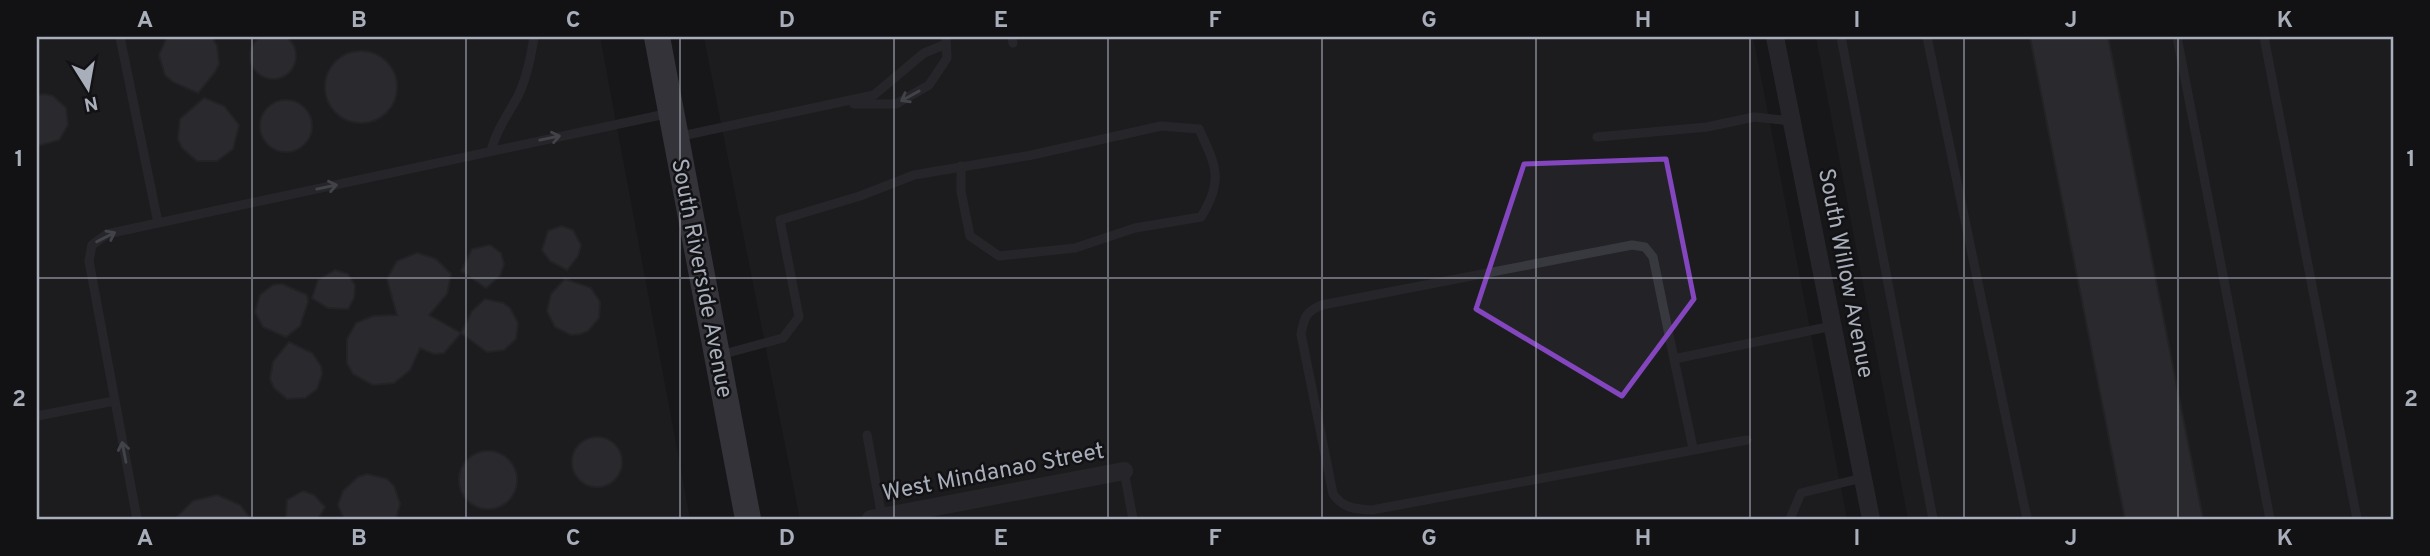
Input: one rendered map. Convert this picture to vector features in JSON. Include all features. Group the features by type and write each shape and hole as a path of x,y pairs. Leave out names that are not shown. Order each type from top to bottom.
{"main road":[{"name":"South Riverside Avenue","path":"657,37 748,519"}],"street":[{"name":"South Willow Avenue","path":"1775,37 1871,519"},
{"name":"West Mindanao Street","path":"876,518 1124,471"}],"lane":[{"path":"120,37 158,223"},
{"path":"491,151 494,139 519,93 531,62 534,37"},
{"path":"1841,37 1933,519"},
{"path":"1927,37 2027,519"},
{"path":"2177,37 2270,519"},
{"path":"2264,37 2357,519"},
{"path":"137,519 89,261 92,245 107,234 491,151 839,104 874,95 924,53 945,41 947,58 929,85 895,104 839,104"},
{"path":"1597,137 1707,127 1754,117 1792,121"},
{"path":"718,356 783,338 799,317 780,219 860,196 914,175 961,166 1032,155 1161,126 1199,129 1216,167 1214,196 1201,217 1135,228 1075,248 999,256 970,236 961,191 961,166"},
{"path":"1693,448 1653,257 1645,247 1632,245 1322,305 1310,310 1301,334 1332,494 1340,505 1352,509 1372,510 1747,439"},
{"path":"1674,359 1832,326"},
{"path":"37,416 114,401"},
{"path":"867,435 876,518"},
{"path":"1124,471 1133,519"},
{"path":"1790,519 1801,493 1862,478"}],"highlighted area":[{"path":"1666,159 1694,299 1622,396 1476,309 1524,164"}],"shaded area":[{"path":"37,37 600,37 690,519 37,519"},
{"path":"704,37 1753,37 1847,519 800,519"},
{"path":"1816,37 2393,37 2393,519 1908,519"}],"building":[{"path":"273,33 289,40 296,56 289,72 273,79 257,72 250,56 257,40"},
{"path":"167,37 212,37 217,46 219,64 198,93 173,82 165,75 159,55"},
{"path":"2030,37 2108,37 2203,519 2125,519"},
{"path":"361,51 375,54 387,61 394,73 397,87 394,101 387,113 375,120 361,123 347,120 335,113 328,101 325,87 328,73 335,61 347,54"},
{"path":"37,95 53,96 66,108 68,125 59,140 37,146"},
{"path":"204,98 224,106 239,125 233,149 217,161 197,161 182,148 178,139 180,119"},
{"path":"286,100 296,102 304,108 310,116 310,136 304,144 296,150 286,152 276,150 268,144 262,136 260,126 262,116 268,108 276,102"},
{"path":"561,226 573,230 581,245 578,256 567,270 550,261 542,250 548,231"},
{"path":"490,245 501,253 504,264 500,276 486,288 461,271 472,249"},
{"path":"417,253 436,259 451,274 447,294 429,315 461,333 444,353 434,354 420,348 410,370 394,383 373,385 353,374 347,363 347,339 356,323 373,316 397,315 387,279 397,261"},
{"path":"335,270 348,274 355,285 354,298 348,309 328,308 312,298 318,280"},
{"path":"565,279 591,288 600,302 599,318 588,331 580,334 571,335 555,327 547,311 551,294"},
{"path":"282,284 307,295 308,302 300,326 286,337 263,327 255,312 260,295 273,285"},
{"path":"485,299 503,303 510,308 518,323 516,339 504,350 487,352 461,333 472,311"},
{"path":"289,342 312,353 321,366 322,374 317,389 305,398 287,399 274,388 270,379 273,362"},
{"path":"597,437 614,445 622,462 614,479 597,487 580,479 572,462 580,445"},
{"path":"488,451 509,459 517,480 509,501 488,509 467,501 459,480 467,459"},
{"path":"367,474 387,479 394,486 400,504 396,519 344,519 338,505 343,491 358,477"},
{"path":"303,491 314,495 325,507 318,519 286,519 287,500"},
{"path":"217,495 240,505 251,519 175,519 193,501"}]}
